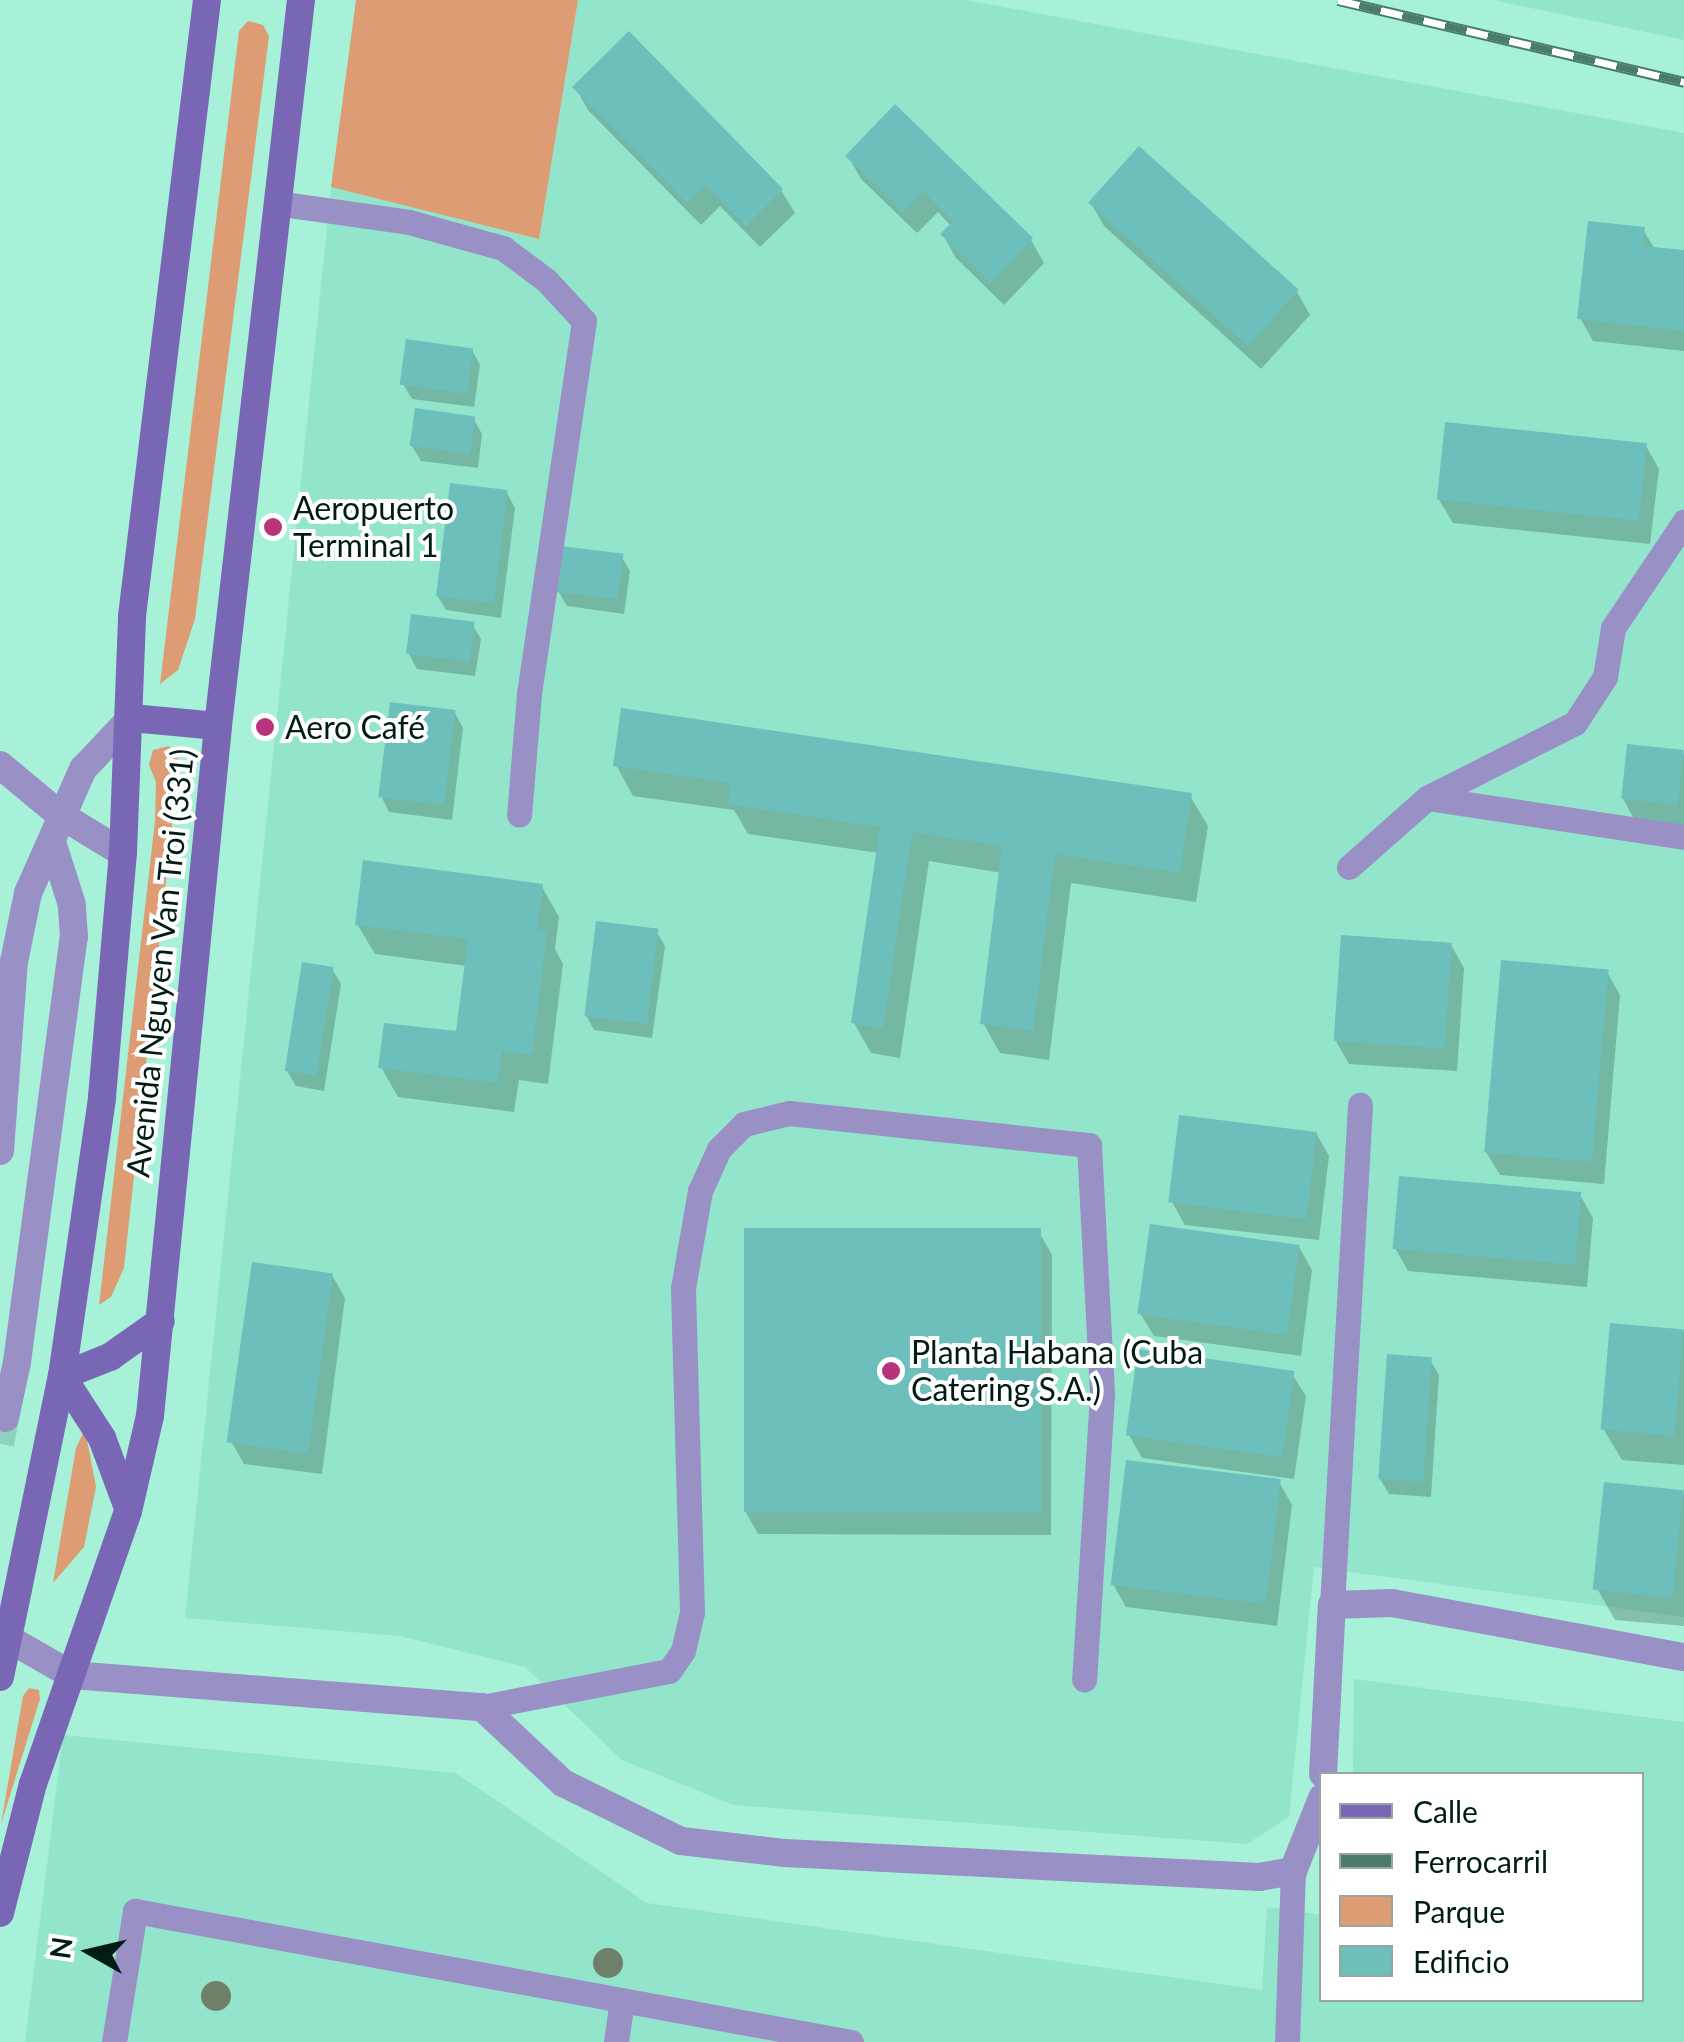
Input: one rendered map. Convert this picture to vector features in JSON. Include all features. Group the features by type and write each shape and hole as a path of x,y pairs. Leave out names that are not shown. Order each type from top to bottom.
{"main road":[{"name":"Avenida Nguyen Van Troi (331)","path":"0,1676 62,1376 102,1097 131,718 132,616 207,0"},
{"name":"Avenida Nguyen Van Troi (331)","path":"0,1914 34,1784 128,1511 150,1416 218,726 301,0"},
{"path":"131,718 218,726"},
{"path":"128,1511 102,1438 62,1376 110,1357 161,1321"}],"street":[{"path":"0,1151 14,962 28,893 56,828 97,750 131,718"},
{"path":"0,765 56,828 122,853"},
{"path":"5,1418 8,1356 74,937 72,905 56,828"},
{"path":"8,1356 62,1376"},
{"path":"1323,1772 1332,1605 1392,1603 1684,1657"},
{"path":"5,1639 72,1674 482,1707 563,1783 681,1841 785,1853 1259,1877 1293,1871 1319,1806"}],"lane":[{"path":"276,204 409,222 503,248 546,280 584,321 529,694 518,815"},
{"path":"1349,867 1427,798 1574,724 1605,677 1614,628 1684,522"},
{"path":"1427,798 1684,837"},
{"path":"1332,1605 1360,1105"},
{"path":"482,1707 669,1671 684,1651 692,1612 683,1288 700,1192 719,1149 744,1124 789,1113 1089,1144 1102,1395 1084,1679"},
{"path":"1287,2042 1293,1871"},
{"path":"114,2042 135,1911 851,2042"},
{"path":"616,2042 622,2000"}],"shaded area":[{"path":"578,0 966,0 1684,133 1684,1617 1314,1567 1289,1817 1247,1844 733,1805 622,1760 525,1667 400,1636 185,1618 331,187 539,239"},
{"path":"1493,0 1684,0 1684,40"},
{"path":"1354,1679 1684,1722 1684,2042 25,2042 63,1735 456,1773 647,1903 1262,1990 1267,1907 1319,1915 1319,2002 1644,2002 1644,1772 1353,1772"}],"green space":[{"path":"356,0 578,0 539,239 331,187"},
{"path":"248,21 263,25 269,36 195,619 178,670 160,684 239,31"},
{"path":"169,746 179,761 124,1268 111,1297 99,1305 155,821 156,782 149,765 153,750"},
{"path":"85,1429 96,1487 84,1547 53,1583 76,1448"},
{"path":"29,1688 39,1690 40,1699 1,1824 23,1696"}],"building":[{"path":"629,31 783,189 746,226 706,185 687,203 572,87"},
{"path":"895,104 1033,238 990,283 940,234 953,221 923,191 903,212 845,156"},
{"path":"1139,146 1299,290 1248,346 1088,202"},
{"path":"1588,221 1645,227 1643,246 1684,250 1684,331 1577,319"},
{"path":"406,339 473,348 467,394 400,385"},
{"path":"415,408 475,416 470,454 410,446"},
{"path":"1445,422 1647,443 1639,521 1437,500"},
{"path":"450,483 508,490 494,603 436,596"},
{"path":"561,546 624,554 618,599 555,592"},
{"path":"411,614 475,622 470,662 406,654"},
{"path":"390,702 456,710 444,805 378,797"},
{"path":"621,708 1192,793 1180,873 1055,854 1033,1031 980,1024 1002,846 912,832 883,1029 851,1023 880,827 728,804 731,783 613,766"},
{"path":"1627,744 1684,750 1678,805 1621,799"},
{"path":"363,860 543,884 537,930 547,932 532,1055 502,1051 498,1083 378,1068 384,1023 456,1031 468,939 355,925"},
{"path":"596,921 659,929 647,1024 584,1016"},
{"path":"1341,935 1452,943 1444,1048 1334,1041"},
{"path":"1501,960 1609,969 1592,1162 1484,1152"},
{"path":"302,962 334,967 316,1076 285,1071"},
{"path":"1179,1115 1317,1132 1306,1219 1168,1202"},
{"path":"1399,1176 1581,1192 1575,1265 1393,1249"},
{"path":"1150,1224 1300,1245 1287,1335 1137,1314"},
{"name":"Planta Habana (Cuba Catering S.A.)","path":"744,1228 1041,1228 1041,1512 744,1512"},
{"path":"252,1262 333,1273 308,1454 227,1442"},
{"path":"1610,1323 1684,1329 1674,1436 1601,1430"},
{"path":"1138,1349 1294,1371 1282,1457 1126,1435"},
{"path":"1387,1354 1432,1357 1423,1482 1378,1479"},
{"path":"1126,1460 1281,1479 1265,1604 1111,1585"},
{"path":"1604,1482 1684,1490 1672,1598 1593,1589"}],"tunnel":[{"path":"0,1444 5,1418"}],"railway":[{"path":"1338,0 1684,82"}],"place":[{"name":"Aeropuerto Terminal 1","path":"273,527"},
{"name":"Aero Café","path":"265,727"},
{"name":"Planta Habana (Cuba Catering S.A.)","path":"891,1371"}]}
